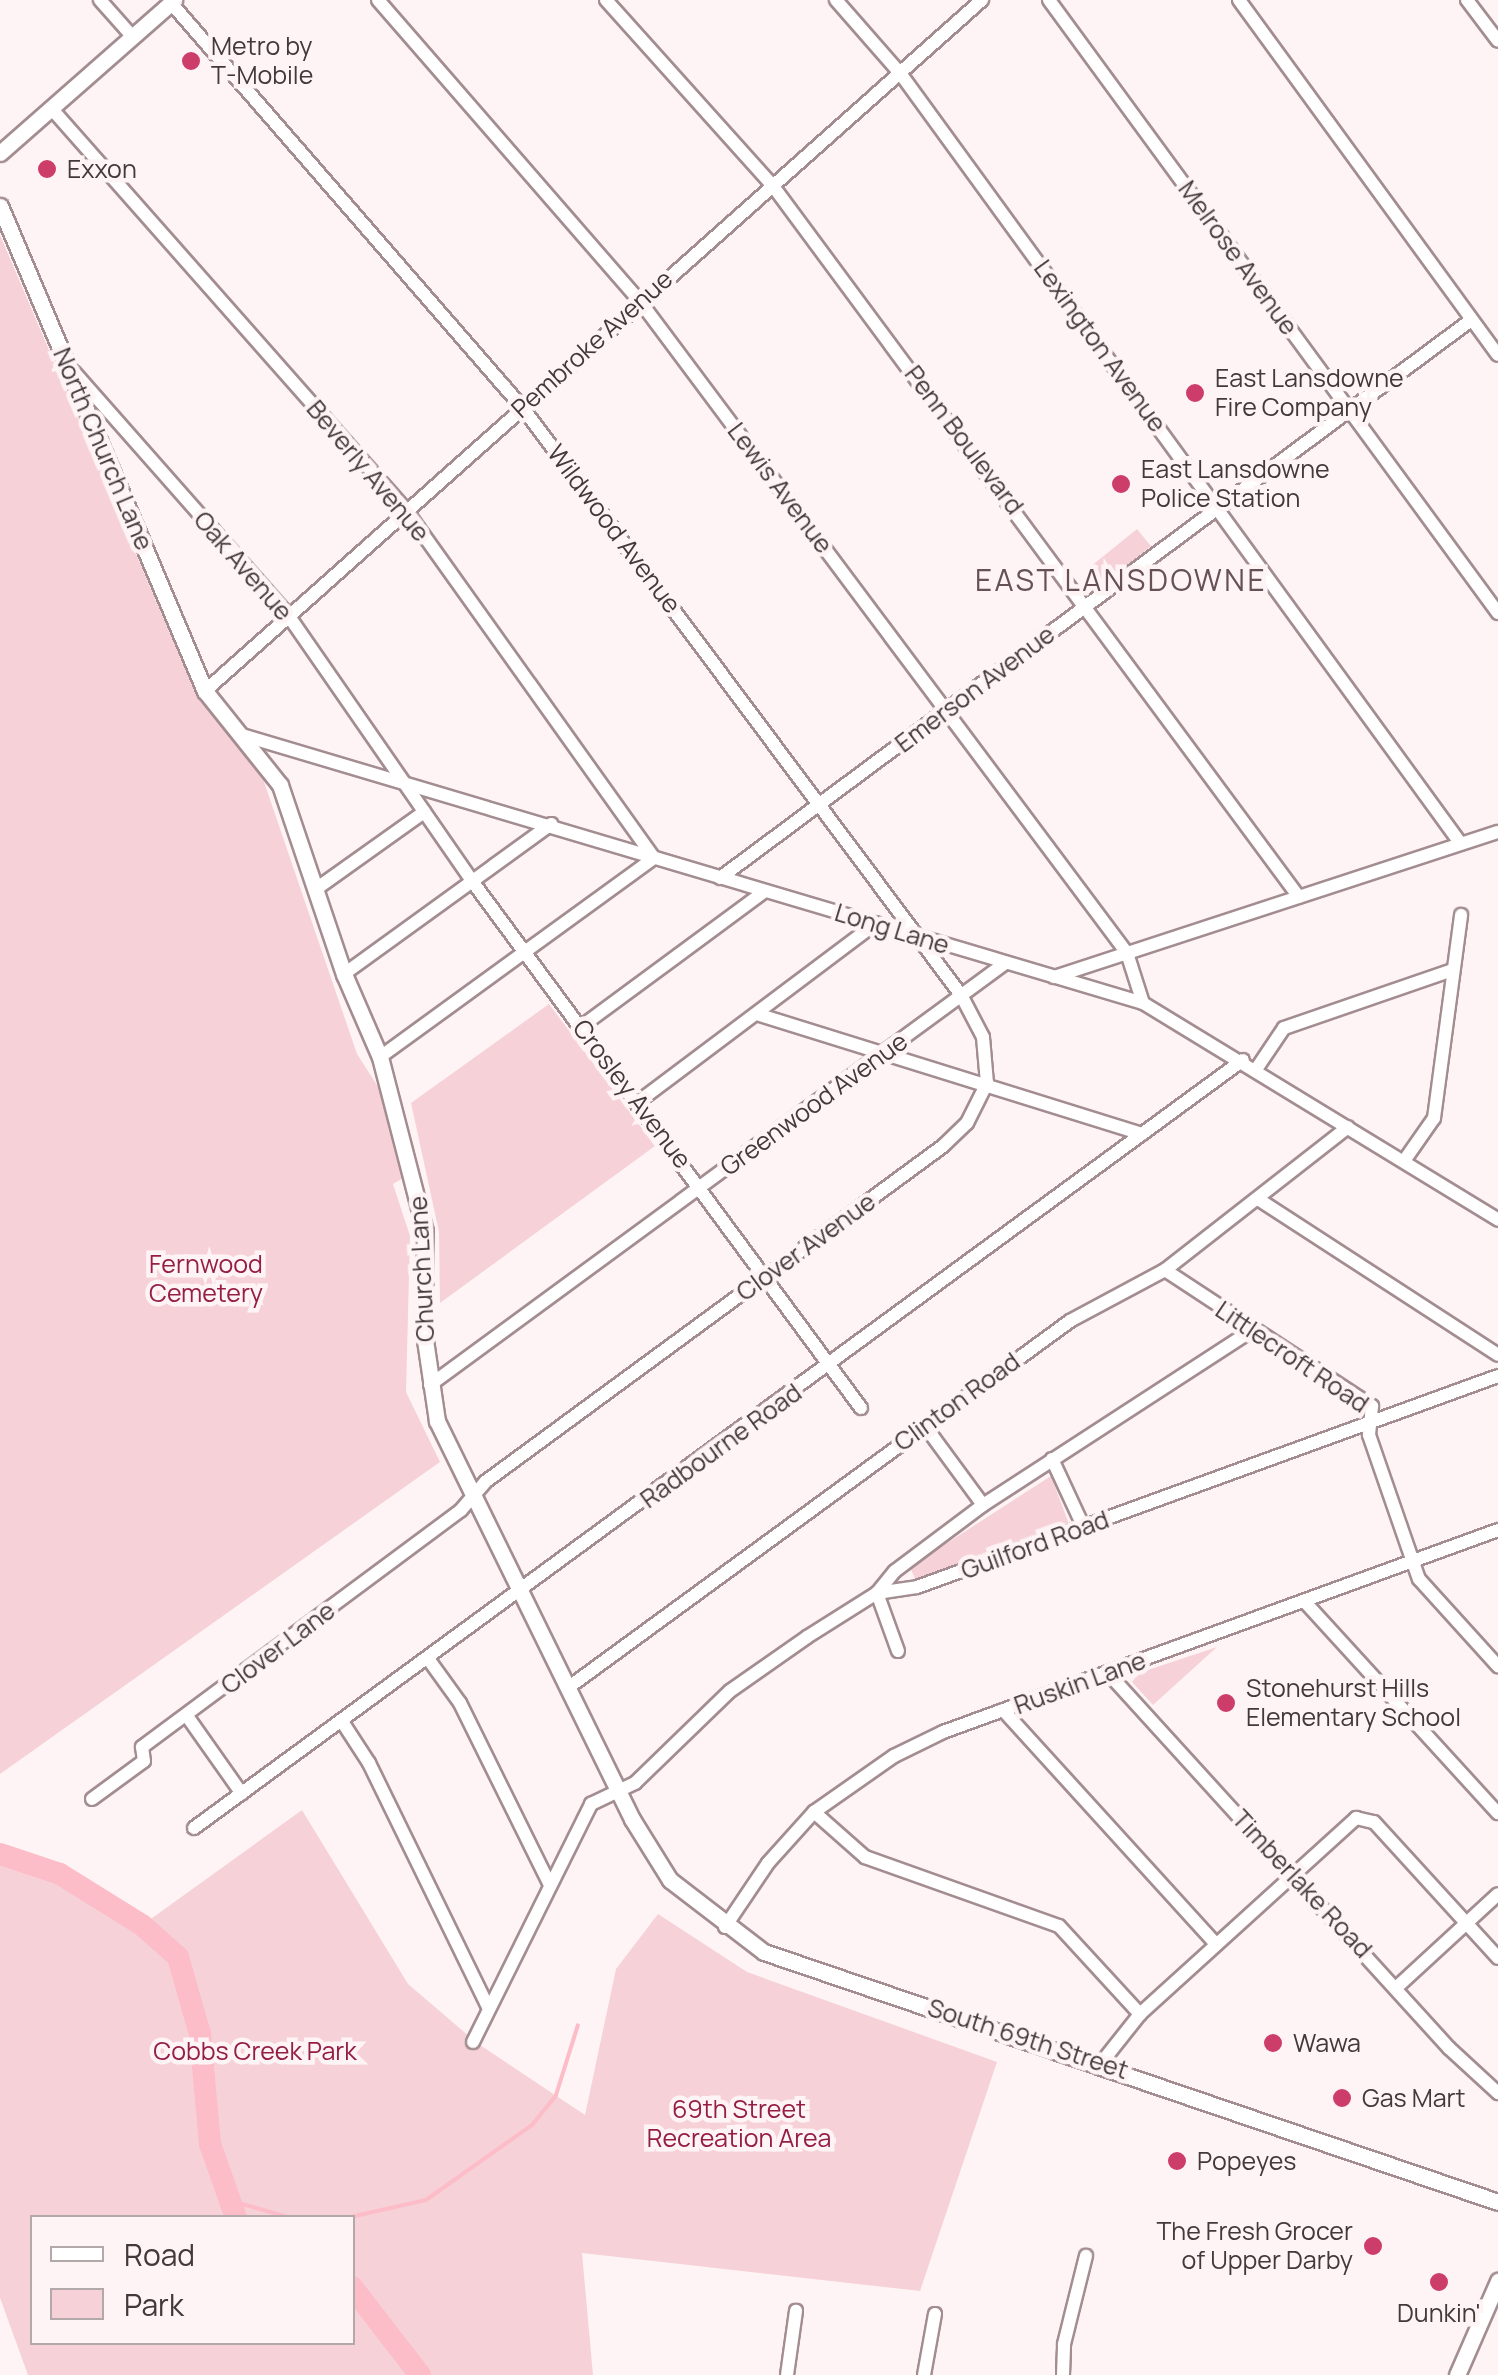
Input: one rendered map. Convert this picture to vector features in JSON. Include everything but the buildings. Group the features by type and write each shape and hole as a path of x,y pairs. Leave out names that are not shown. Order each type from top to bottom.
{"main road":[{"path":"0,153 173,1"},
{"name":"North Church Lane","path":"0,206 205,692"},
{"name":"Church Lane","path":"205,692 280,785 344,974 380,1057 425,1232 430,1385 437,1421 620,1793"},
{"name":"South 69th Street","path":"620,1793 670,1880 724,1927 764,1952 1102,2062 1498,2202"},
{"path":"1457,2375 1498,2281"}],"street":[{"path":"100,0 132,36"},
{"name":"Lewis Avenue","path":"378,0 640,300 1127,953 1144,1003"},
{"name":"Penn Boulevard","path":"606,0 773,186 1088,605 1299,897"},
{"name":"Lexington Avenue","path":"836,0 900,72 1460,844"},
{"name":"Pembroke Avenue","path":"205,692 405,509 982,0"},
{"name":"Melrose Avenue","path":"1049,0 1498,613"},
{"path":"1239,0 1498,355"},
{"path":"1467,0 1498,40"},
{"name":"Wildwood Avenue","path":"173,1 522,407 918,936"},
{"name":"Beverly Avenue","path":"50,108 405,509 654,858"},
{"name":"Emerson Avenue","path":"720,878 1472,320"},
{"name":"Oak Avenue","path":"66,363 288,615 404,781"},
{"name":"Long Lane","path":"242,734 1144,1003 1257,1068 1498,1220"},
{"name":"Crosley Avenue","path":"404,781 472,881 861,1408"},
{"path":"316,889 424,812"},
{"path":"344,974 551,824"},
{"path":"1053,978 1498,832"},
{"path":"380,1057 654,858"},
{"path":"582,1026 765,891"},
{"path":"1404,1161 1434,1118 1461,916"},
{"path":"638,1102 760,1015 876,923"},
{"path":"918,936 961,996 983,1037 987,1084"},
{"name":"Greenwood Avenue","path":"430,1385 1004,964"},
{"path":"1257,1068 1284,1028 1452,970"},
{"path":"760,1015 1142,1134"},
{"name":"Radbourne Road","path":"194,1828 521,1593 1243,1060"},
{"name":"Clover Avenue","path":"474,1496 943,1146 967,1123 987,1084"},
{"name":"Clinton Road","path":"569,1686 1070,1321 1165,1270 1348,1127"},
{"path":"1258,1199 1498,1354"},
{"name":"Littlecroft Road","path":"1165,1270 1372,1406 1374,1420 1369,1435 1419,1578 1498,1666"},
{"path":"898,1651 877,1593 894,1571 983,1504 1252,1330"},
{"name":"Guilford Road","path":"473,2042 590,1804 620,1793 730,1691 877,1593 917,1587 1498,1376"},
{"path":"925,1426 983,1504"},
{"path":"1052,1459 1084,1528"},
{"name":"Clover Lane","path":"92,1799 144,1761 142,1747 474,1496"},
{"name":"Ruskin Lane","path":"724,1927 768,1862 814,1812 894,1756 1003,1710 1498,1530"},
{"path":"1305,1602 1498,1814"},
{"path":"429,1660 460,1703 549,1883"},
{"name":"Timberlake Road","path":"1108,1673 1498,2093"},
{"path":"1003,1710 1216,1944"},
{"path":"187,1716 242,1794"},
{"path":"343,1723 369,1763 488,2007"},
{"path":"814,1812 866,1857 1060,1926 1140,2014"},
{"path":"1102,2062 1140,2014 1292,1874 1365,1816 1498,1958"},
{"path":"1396,1987 1498,1894"},
{"path":"1063,2375 1067,2327 1086,2256"},
{"path":"787,2375 796,2310"},
{"path":"924,2375 935,2314"}],"green space":[{"name":"Fernwood Cemetery","path":"0,235 197,697 261,773 357,1054 384,1096 405,1177 393,1184 410,1236 406,1392 440,1462 0,1774"},
{"path":"1137,529 1151,546 1098,589 1084,572"},
{"path":"549,1004 655,1146 440,1303 439,1232 411,1103"},
{"path":"1051,1476 1069,1524 916,1581 910,1567"},
{"path":"1217,1647 1153,1705 1132,1682 1139,1673"},
{"name":"Cobbs Creek Park","path":"302,1810 408,1984 477,2043 585,2115 616,1969 658,1914 747,1972 997,2062 920,2291 582,2253 593,2375 28,2375 0,2298 0,1848 85,1880 148,1921"}],"waterway":[{"path":"0,1854 60,1874 142,1925 178,1957 200,2034 210,2144 235,2215"},
{"path":"355,2216 426,2200 532,2125 556,2095 578,2025"},
{"path":"228,2200 281,2215"},
{"path":"355,2291 420,2375"}],"place":[{"name":"Metro by T-Mobile","path":"191,61"},
{"name":"Exxon","path":"47,169"},
{"name":"East Lansdowne Fire Company","path":"1195,393"},
{"name":"East Lansdowne Police Station","path":"1121,484"},
{"name":"Stonehurst Hills Elementary School","path":"1226,1703"},
{"name":"Wawa","path":"1273,2043"},
{"name":"Gas Mart","path":"1342,2098"},
{"name":"Popeyes","path":"1177,2161"},
{"name":"The Fresh Grocer of Upper Darby","path":"1373,2246"},
{"name":"Dunkin'","path":"1439,2282"}],"district":[{"name":"EAST LANSDOWNE","path":"1121,580"}],"park label":[{"name":"69th Street Recreation Area","path":"739,2124"}]}
